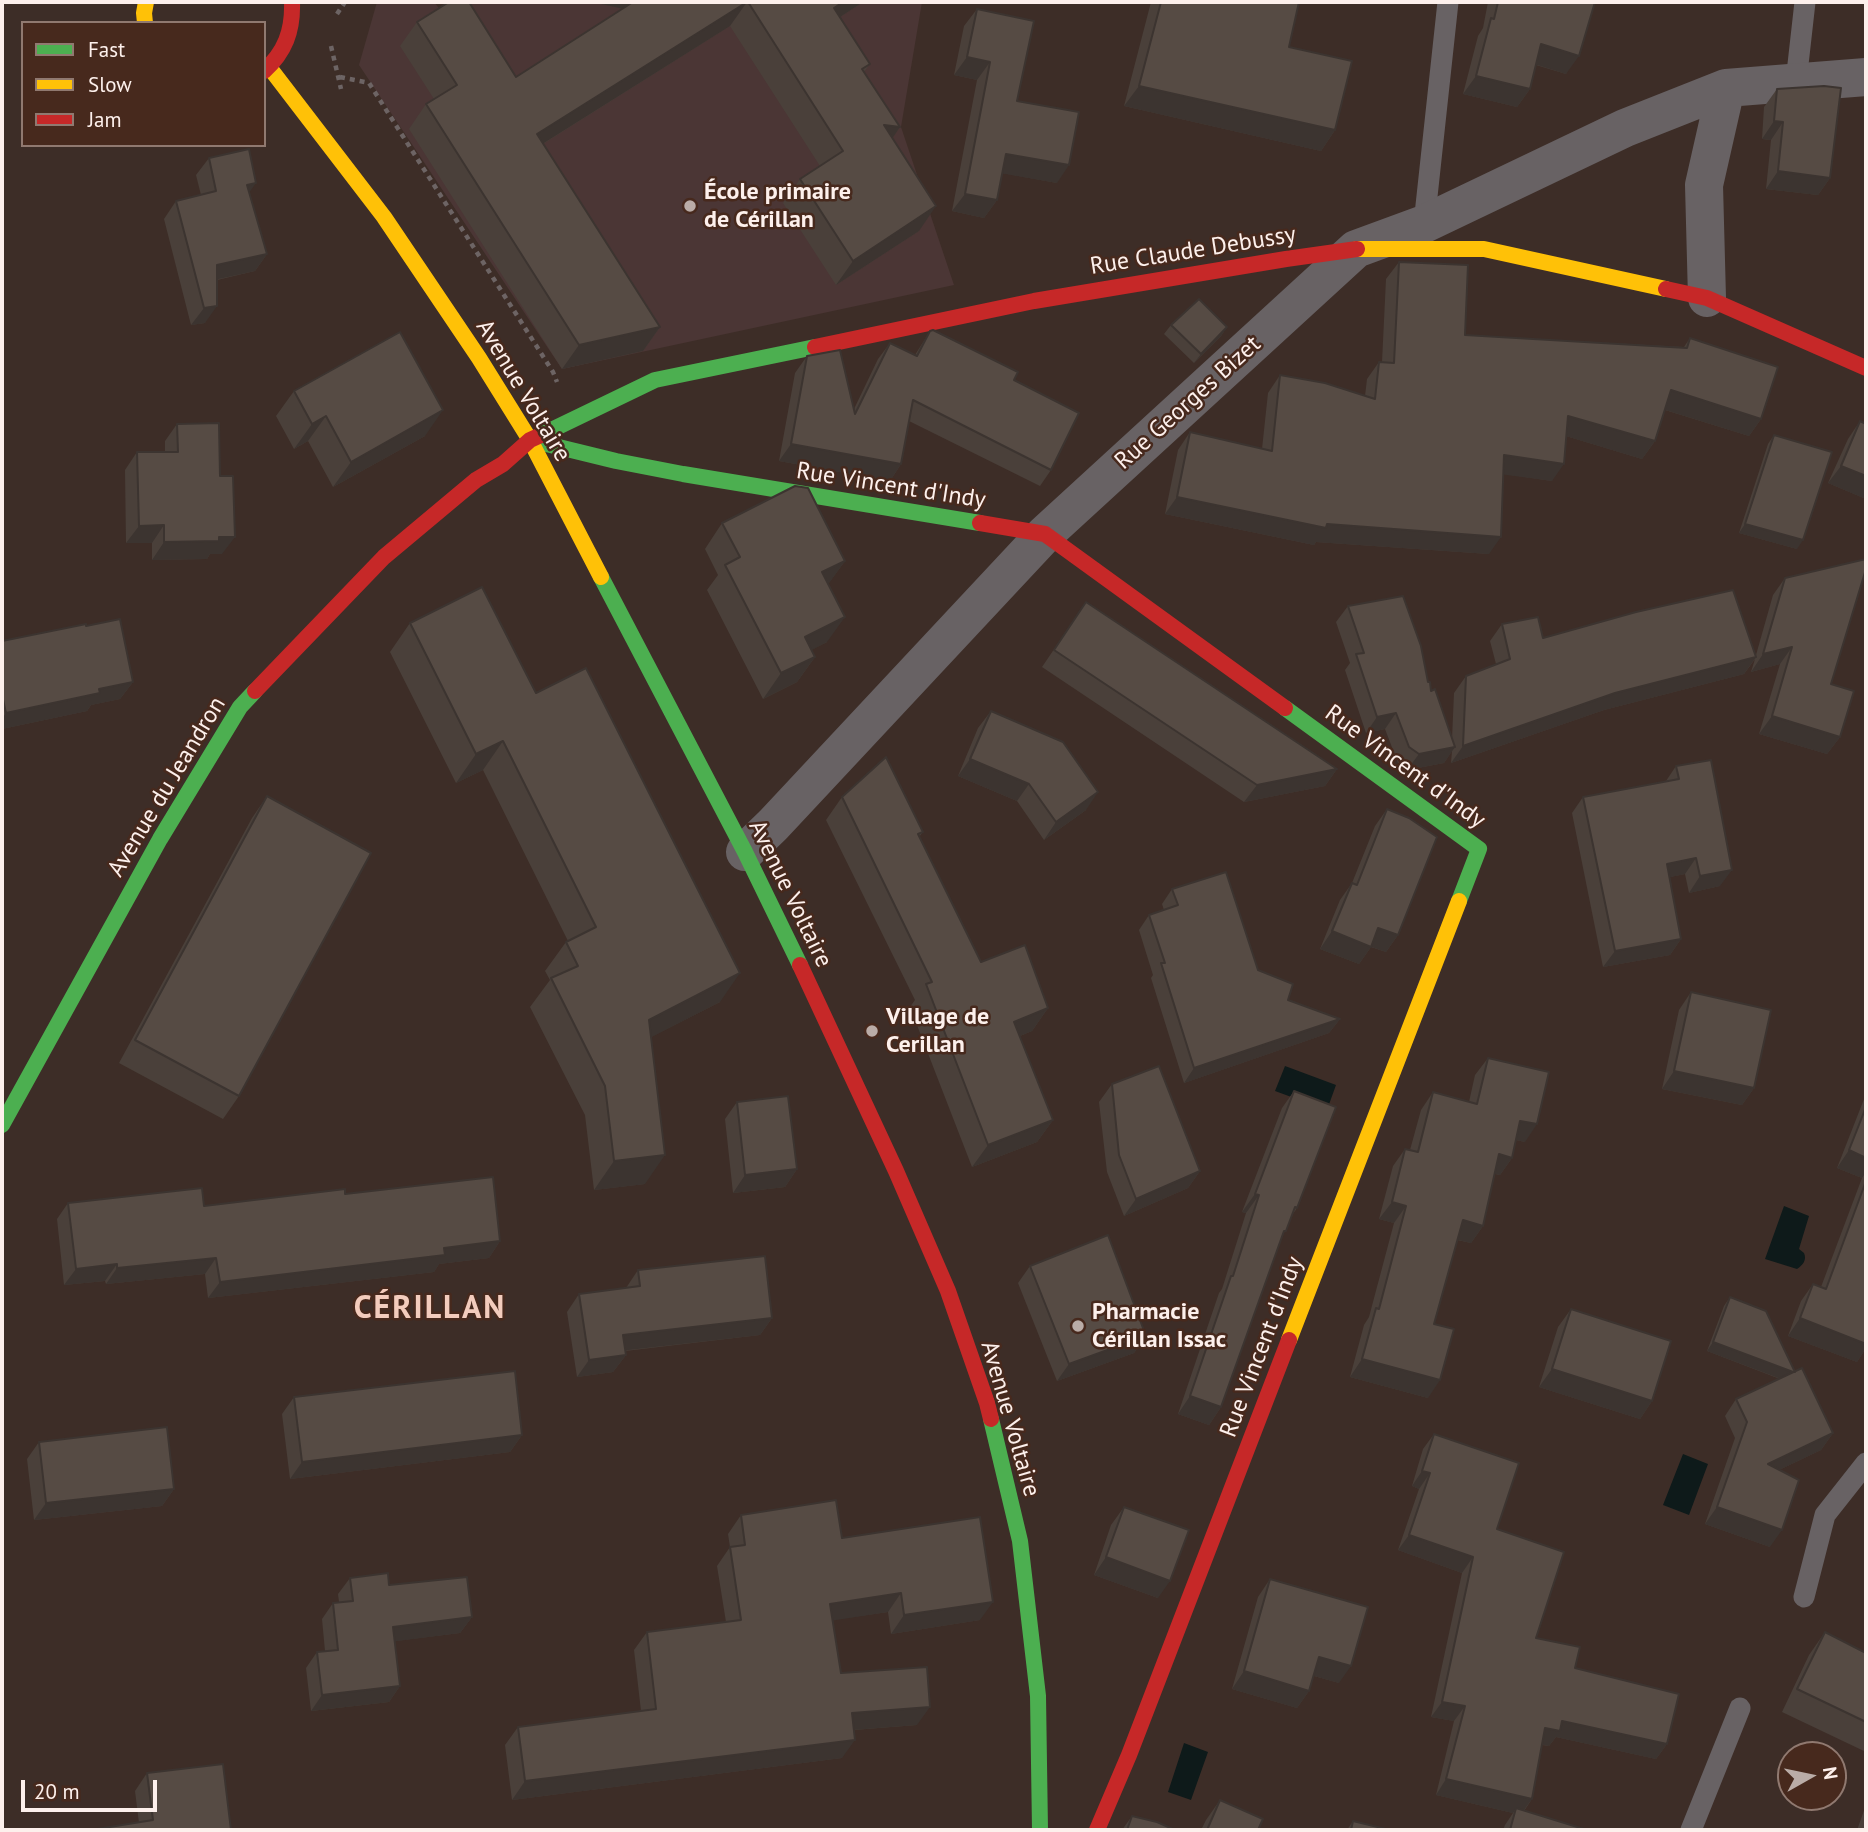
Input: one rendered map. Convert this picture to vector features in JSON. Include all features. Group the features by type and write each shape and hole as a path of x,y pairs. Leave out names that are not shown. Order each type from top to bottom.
{"street":[{"path":"145,2 145,21"},
{"path":"267,69 287,44 293,20 292,2"},
{"name":"Avenue Voltaire","path":"267,69 390,224 530,440 745,852 839,1046 948,1291 986,1404 1020,1541 1038,1696 1040,1830"},
{"name":"Rue Georges Bizet","path":"745,852 1045,534 1356,249 1424,224 1625,128 1726,88 1866,77"},
{"path":"1707,298 1704,185 1726,88"},
{"name":"Rue Claude Debussy","path":"530,440 655,380 1034,301 1356,249 1484,249 1707,298 1866,368"},
{"name":"Rue Vincent d'Indy","path":"530,440 683,474 1045,534 1479,849 1129,1755 1097,1830"},
{"name":"Avenue du Jeandron","path":"2,1125 160,839 240,707 384,557 476,480 503,464 530,440"}],"lane":[{"path":"1424,224 1448,2"},
{"path":"1796,82 1805,2"},
{"path":"1804,1597 1825,1515 1866,1463"},
{"path":"1691,1830 1740,1707"}],"shaded area":[{"name":"École primaire de Cérillan","path":"377,2 434,2 446,17 468,2 922,2 901,127 954,285 562,369 359,65"},
{"path":"1285,1066 1336,1085 1327,1110 1275,1091"},
{"path":"1784,1206 1809,1216 1799,1249 1804,1253 1805,1260 1797,1269 1765,1259"},
{"path":"1683,1454 1708,1464 1689,1515 1663,1505"},
{"path":"1184,1743 1208,1752 1191,1800 1168,1792"}],"building":[{"path":"449,2 469,2 516,77 633,2 747,2 537,134 660,327 579,345 426,104 457,85 417,22"},
{"path":"748,2 843,2 834,8 870,64 862,69 900,127 884,125 936,206 853,261 800,179 843,151"},
{"path":"1161,2 1299,2 1289,47 1352,61 1335,130 1139,86"},
{"path":"1498,2 1595,2 1579,56 1541,44 1530,89 1476,76 1491,18 1494,19"},
{"path":"977,9 1034,21 1017,101 1079,112 1069,165 1006,154 997,200 965,194 990,62 967,57"},
{"path":"1824,86 1841,88 1830,178 1778,171 1783,122 1774,121 1777,89"},
{"path":"249,149 256,183 247,185 267,254 217,265 217,306 204,308 176,201 216,191 209,158"},
{"path":"1399,262 1468,265 1465,335 1687,348 1690,338 1778,367 1761,419 1671,390 1655,441 1568,416 1564,464 1504,455 1501,537 1327,524 1326,528 1177,497 1190,432 1272,451 1280,375 1325,383 1375,399 1379,362 1394,363"},
{"path":"1199,299 1227,327 1201,354 1171,325"},
{"path":"933,330 1018,372 1014,380 1079,413 1051,470 913,400 901,464 791,444 807,356 840,350 855,414 890,343 917,356"},
{"path":"400,332 443,410 351,462 326,416 312,424 294,391"},
{"path":"1860,421 1866,424 1866,476 1841,466"},
{"path":"219,423 220,476 233,476 235,537 219,537 219,541 164,542 164,525 139,526 137,452 178,452 177,424"},
{"path":"1774,435 1832,452 1803,540 1745,524"},
{"path":"795,486 808,488 845,561 822,572 845,617 805,637 815,657 781,673 725,565 740,557 722,523"},
{"path":"1866,559 1866,569 1831,684 1854,691 1840,737 1772,716 1792,647 1763,654 1785,578"},
{"path":"482,587 536,693 586,668 740,973 649,1020 665,1155 614,1161 605,1086 551,978 578,966 566,942 596,927 503,741 476,754 410,623"},
{"path":"1733,590 1756,657 1615,693 1463,746 1466,676 1510,659 1502,624 1538,617 1543,638 1636,612"},
{"path":"1403,596 1421,646 1431,691 1435,689 1455,747 1419,754 1409,747 1396,713 1377,717 1356,654 1364,653 1348,606"},
{"path":"1086,602 1337,769 1257,785 1054,650"},
{"path":"120,619 133,682 99,689 100,693 6,713 2,695 2,641"},
{"path":"991,711 1063,742 1098,792 1056,822 1029,784 970,759"},
{"path":"886,757 923,832 918,834 981,962 1025,945 1048,1008 1014,1022 1053,1120 988,1145 926,984 932,982 842,797"},
{"path":"1711,760 1732,870 1700,876 1696,858 1667,864 1681,939 1615,951 1583,797 1679,779 1676,766"},
{"path":"267,796 371,853 239,1096 135,1040"},
{"path":"1387,809 1409,818 1437,837 1398,935 1378,928 1371,947 1332,931 1352,883 1357,885"},
{"path":"1226,872 1258,970 1293,984 1288,1000 1340,1019 1194,1068 1149,915 1178,905 1172,889"},
{"path":"1691,992 1771,1010 1754,1088 1674,1071"},
{"path":"1488,1058 1549,1072 1537,1124 1520,1121 1512,1158 1499,1154 1483,1226 1463,1220 1434,1324 1454,1329 1440,1380 1362,1359 1376,1308 1379,1309 1406,1206 1392,1202 1405,1149 1418,1152 1433,1092 1477,1104"},
{"path":"1159,1066 1200,1171 1136,1199 1119,1155 1112,1084"},
{"path":"1294,1091 1336,1107 1297,1208 1295,1207 1284,1231 1221,1407 1190,1396 1233,1276 1259,1195 1255,1194"},
{"path":"788,1096 797,1169 745,1175 737,1102"},
{"path":"1866,1107 1866,1158 1849,1150"},
{"path":"493,1177 500,1241 444,1248 445,1255 220,1282 216,1258 117,1268 117,1264 76,1269 68,1203 202,1188 204,1206 345,1189 345,1194"},
{"path":"1866,1181 1866,1344 1800,1318 1813,1284 1826,1289"},
{"path":"1108,1235 1146,1336 1069,1364 1030,1266"},
{"path":"765,1256 772,1318 623,1335 626,1355 589,1360 579,1294 640,1286 638,1270"},
{"path":"1730,1297 1766,1311 1795,1372 1713,1342"},
{"path":"1571,1309 1671,1341 1652,1401 1552,1369"},
{"path":"1802,1368 1833,1433 1768,1464 1799,1480 1782,1530 1717,1507 1747,1422 1736,1399"},
{"path":"515,1371 522,1435 302,1462 294,1397"},
{"path":"167,1427 174,1489 46,1503 39,1442"},
{"path":"1434,1434 1519,1463 1497,1529 1564,1552 1536,1638 1580,1647 1575,1668 1679,1694 1667,1744 1562,1721 1560,1731 1545,1728 1532,1799 1446,1779 1465,1706 1442,1702 1473,1557 1409,1535 1430,1473 1422,1471"},
{"path":"836,1500 842,1538 980,1517 993,1602 904,1615 901,1593 830,1604 841,1673 927,1667 930,1707 852,1713 855,1740 525,1781 518,1727 656,1709 647,1632 741,1620 730,1547 745,1545 741,1515"},
{"path":"1124,1507 1189,1530 1170,1581 1106,1557"},
{"path":"388,1573 389,1585 467,1577 472,1617 393,1627 400,1686 322,1695 317,1652 338,1650 333,1603 353,1601 350,1578"},
{"path":"1270,1579 1368,1607 1351,1666 1319,1657 1309,1691 1244,1671"},
{"path":"1825,1632 1866,1653 1866,1722 1797,1689"},
{"path":"223,1764 231,1830 91,1830 153,1820 147,1773"},
{"path":"1220,1800 1263,1819 1258,1830 1207,1830"},
{"path":"1516,1808 1587,1830 1510,1830"},
{"path":"1132,1816 1157,1822 1175,1830 1127,1830"},
{"path":"1353,1821 1390,1830 1351,1830"}],"traffic: fast":[{"path":"541,435 655,380 815,347"},
{"path":"530,440 683,474 980,523"},
{"path":"601,577 745,852 800,965"},
{"path":"2,1125 160,839 240,707 255,691"},
{"path":"1285,708 1479,849 1459,901"},
{"path":"991,1419 1020,1541 1038,1696 1040,1830"}],"traffic: slow":[{"path":"145,21 146,2"},
{"path":"269,67 384,217 479,358 530,440 601,577"},
{"path":"1357,249 1484,249 1666,289"},
{"path":"1289,1340 1459,901"}],"traffic: jam":[{"path":"266,69 286,40 291,22 292,2"},
{"path":"815,347 1034,301 1357,249"},
{"path":"1666,289 1707,298 1866,368"},
{"path":"255,691 384,557 476,480 503,464 530,440 541,435"},
{"path":"980,523 1045,534 1285,708"},
{"path":"800,965 896,1171 948,1291 991,1419"},
{"path":"1097,1830 1129,1755 1289,1340"}],"place":[{"name":"École primaire de Cérillan","path":"690,206"},
{"name":"Village de Cerillan","path":"872,1031"},
{"name":"Pharmacie Cérillan Issac","path":"1078,1326"}],"district":[{"name":"CÉRILLAN","path":"430,1309"}]}
